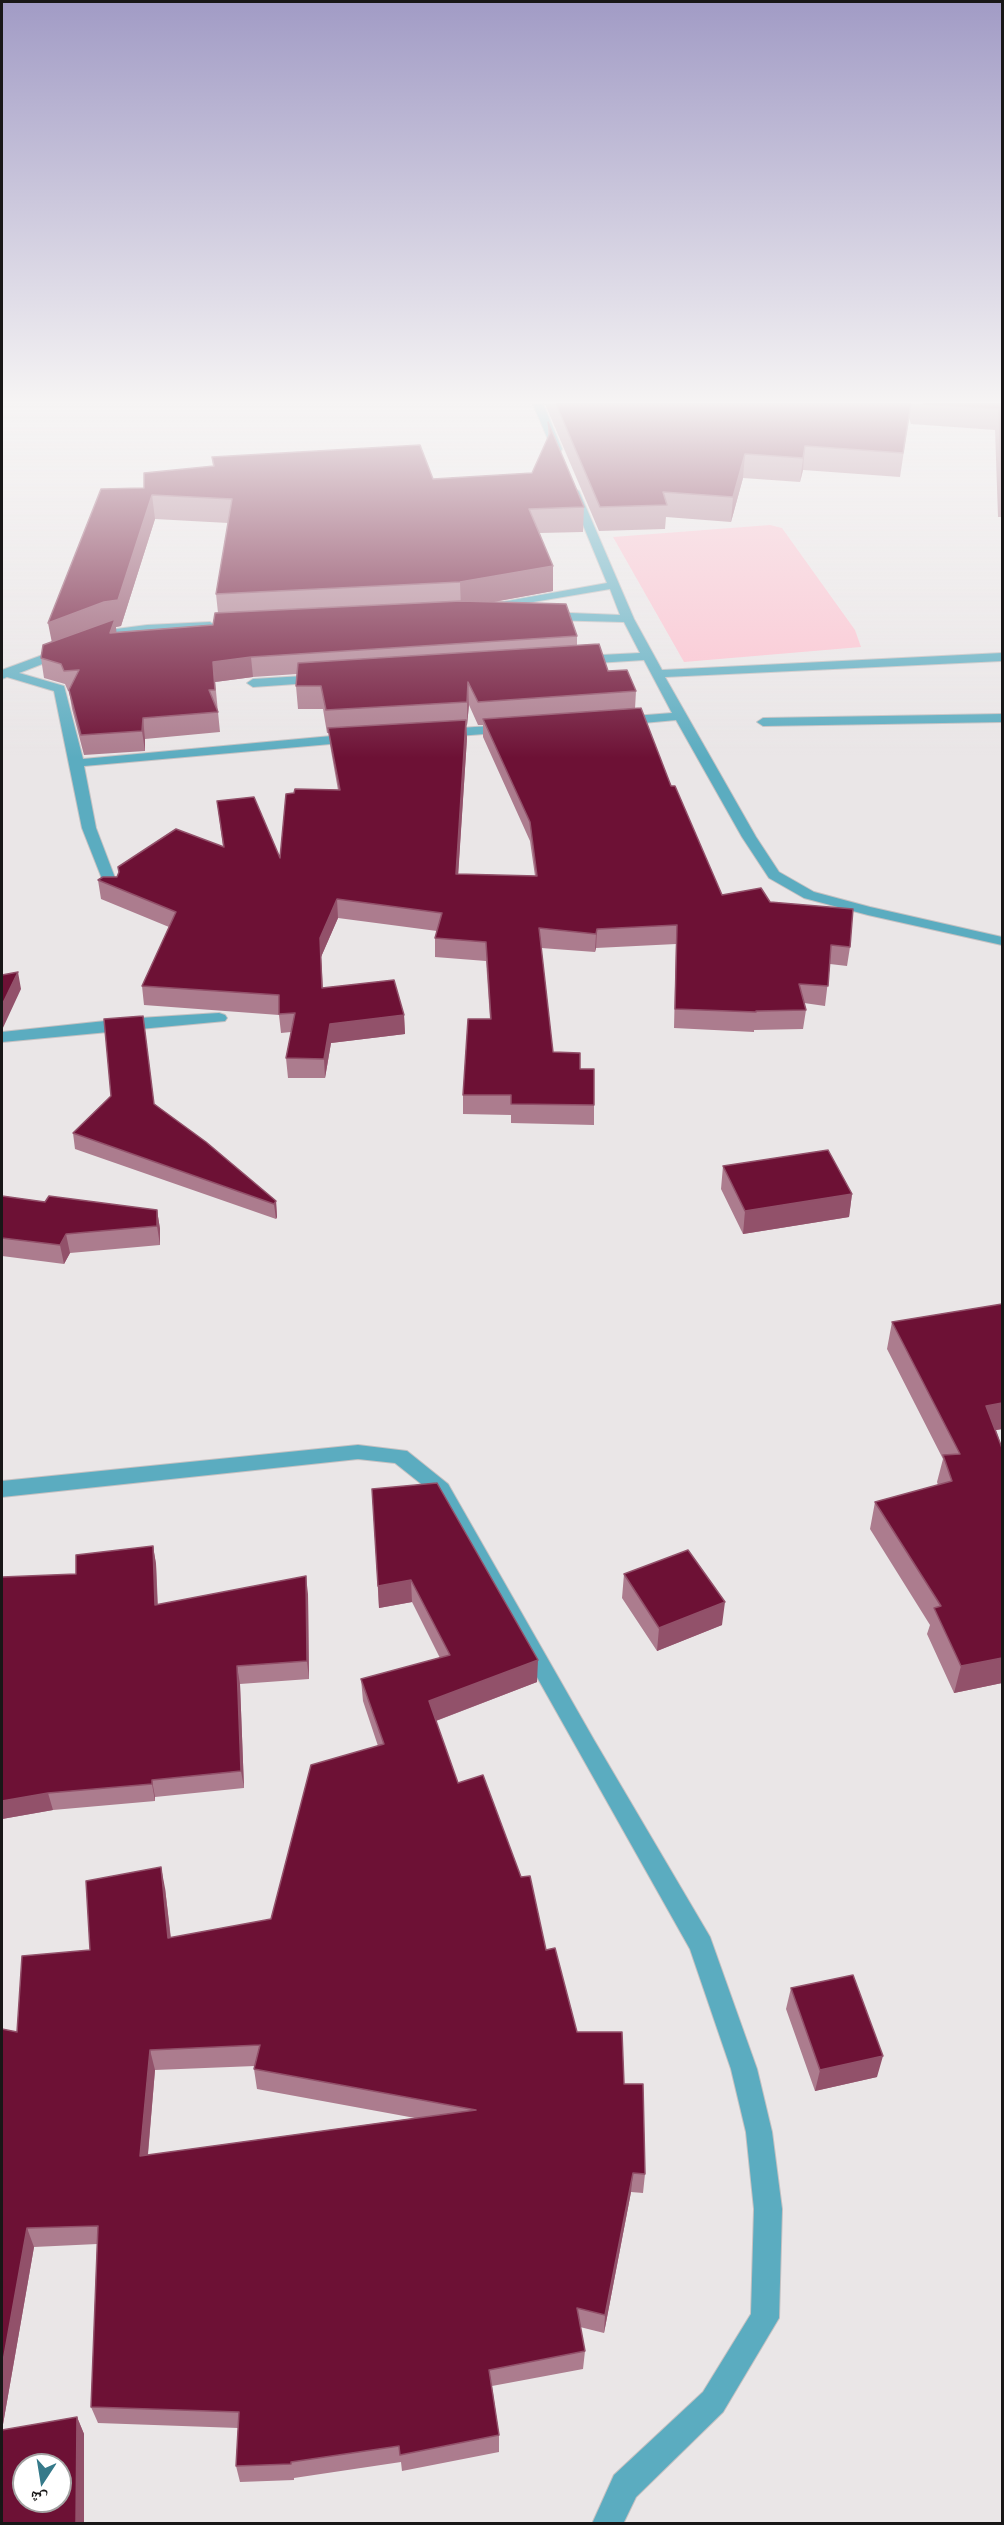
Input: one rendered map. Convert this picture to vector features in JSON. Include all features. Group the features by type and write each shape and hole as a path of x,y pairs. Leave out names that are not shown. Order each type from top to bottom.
{"street":[{"path":"586,522 628,619 749,837 774,875 809,895 868,911 1002,941"},
{"path":"612,585 484,612 527,616 628,619"},
{"path":"4,674 108,634 217,625"},
{"path":"568,661 649,656"},
{"path":"658,674 1002,657"},
{"path":"4,674 60,689 89,828 113,891"},
{"path":"254,683 335,678"},
{"path":"610,722 680,716"},
{"path":"763,723 1002,718"},
{"path":"436,733 517,729"},
{"path":"77,763 366,737"},
{"path":"2,1036 124,1024 219,1018"},
{"path":"2,1489 358,1452 400,1456 441,1489 477,1548 586,1747 701,1945 744,2069 759,2132 768,2209 765,2318 712,2402 625,2486 607,2523"}],"shaded area":[{"path":"770,525 782,528 855,630 861,647 684,662 613,537"}],"building":[{"path":"88,522 143,522 118,600 104,602 48,623"},
{"path":"228,522 534,522 553,566 460,582 216,594"},
{"path":"461,601 566,604 577,636 251,657 213,662 215,690 209,690 218,712 143,718 142,731 81,735 69,690 79,670 64,671 61,664 41,658 43,645 115,619 110,633 213,625 215,613"},
{"path":"599,644 608,671 627,670 636,691 478,702 468,682 467,702 326,710 321,686 296,686 298,663"},
{"path":"641,708 671,786 675,786 722,895 761,888 770,902 853,909 850,947 831,945 828,986 799,984 806,1010 756,1012 675,1009 677,925 597,929 596,934 539,928 553,1052 580,1053 580,1069 594,1069 594,1105 511,1104 511,1095 463,1095 468,1019 491,1019 486,942 435,938 442,913 337,899 320,938 322,988 394,980 404,1015 330,1024 324,1059 286,1058 295,1013 279,1014 279,995 142,986 176,912 98,880 103,877 117,877 118,867 176,829 224,847 217,801 254,797 280,858 286,794 294,793 295,789 340,790 328,728 466,720 456,874 537,876 530,822 483,719"},
{"path":"18,972 2,1005 2,975"},
{"path":"143,1016 154,1104 206,1142 276,1201 274,1204 73,1133 111,1096 104,1019"},
{"path":"828,1150 852,1194 745,1211 723,1166"},
{"path":"2,1196 45,1202 49,1196 157,1210 157,1226 66,1234 60,1245 2,1238"},
{"path":"1002,1304 1002,1403 986,1406 1002,1448 1002,1658 961,1666 934,1608 941,1606 875,1502 952,1481 943,1455 960,1454 892,1322"},
{"path":"437,1483 538,1660 429,1701 458,1783 483,1775 521,1877 530,1876 546,1950 555,1948 577,2032 622,2032 624,2084 643,2084 645,2174 633,2173 605,2315 577,2308 585,2351 489,2370 499,2435 400,2455 399,2446 291,2462 291,2464 236,2466 239,2412 91,2407 98,2226 27,2228 2,2367 2,2029 17,2032 22,1956 90,1950 86,1881 161,1867 168,1938 271,1919 311,1765 384,1744 361,1679 450,1655 411,1580 378,1586 372,1489","holes":["260,2045 254,2069 476,2110 140,2156 150,2050"]},
{"path":"153,1546 155,1605 306,1576 307,1661 237,1666 241,1771 152,1780 152,1784 48,1793 2,1801 2,1577 76,1574 76,1555"},
{"path":"688,1550 725,1602 659,1628 624,1574"},
{"path":"853,1975 883,2056 820,2070 791,1988"},
{"path":"77,2417 76,2523 2,2523 2,2430"}]}
